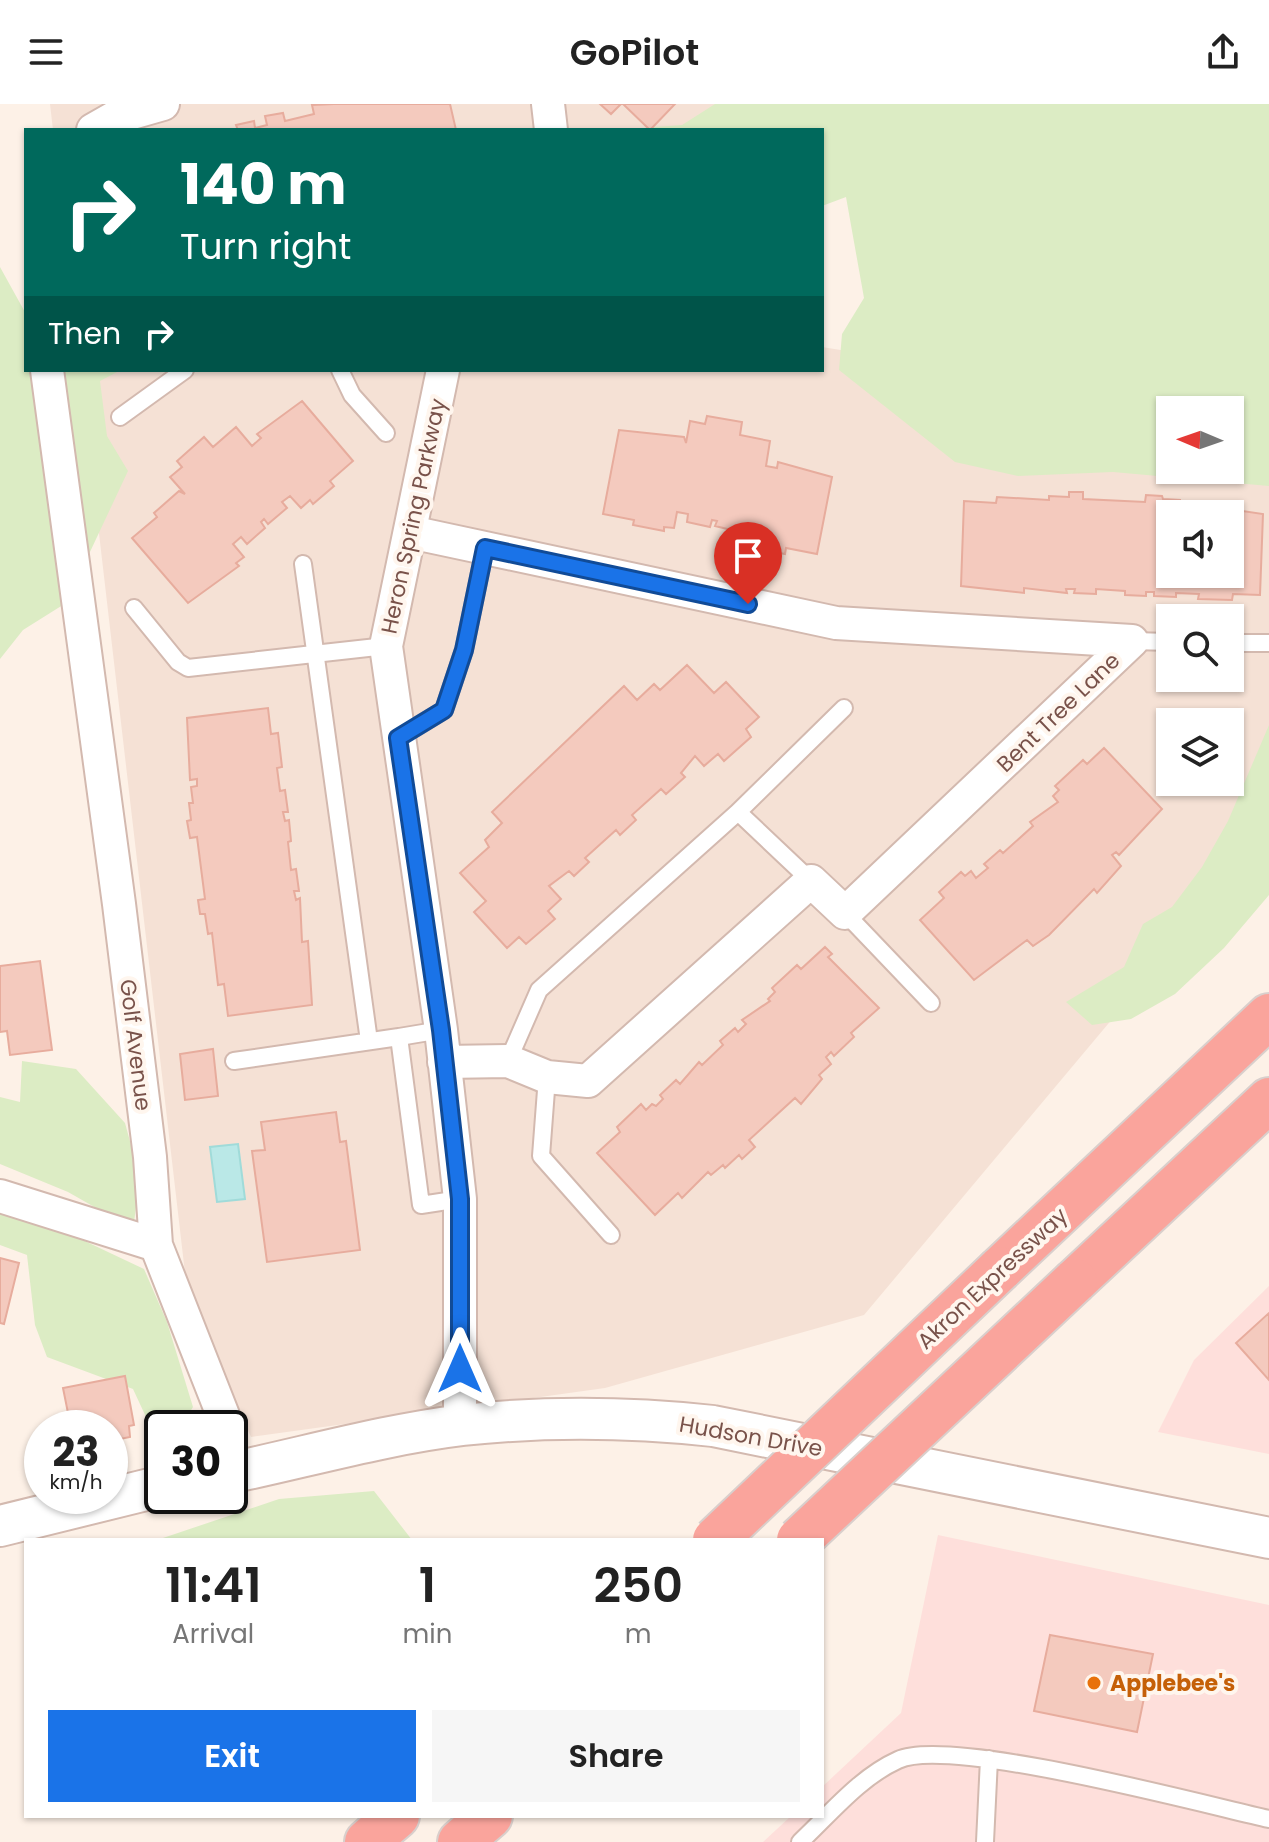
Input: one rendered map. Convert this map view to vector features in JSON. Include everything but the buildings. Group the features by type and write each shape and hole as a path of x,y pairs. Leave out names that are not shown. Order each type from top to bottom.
{"highway":[{"name":"Akron Expressway","path":"717,1538 1269,1016"},
{"path":"801,1538 1269,1100"},
{"path":"367,1842 395,1818"},
{"path":"460,1842 488,1818"}],"street":[{"path":"96,128 114,118 163,104"},
{"path":"548,104 551,128"},
{"name":"Golf Avenue","path":"47,372 75,565 83,651 148,1142 156,1245 221,1410"},
{"name":"Heron Spring Parkway","path":"443,372 386,646 441,1030 460,1199 460,1426"},
{"name":"Bent Tree Lane","path":"410,532 836,623 1132,641"},
{"name":"Bent Tree Lane","path":"845,913 1132,641"},
{"path":"444,1062 508,1061 547,1077 588,1081 811,881 845,913"},
{"path":"0,1196 156,1245"},
{"name":"Hudson Drive","path":"248,1457 460,1426 542,1418 632,1418 713,1426 1269,1538"},
{"path":"0,1526 144,1490"}],"lane":[{"path":"120,417 182,372"},
{"path":"341,372 352,395 386,433"},
{"path":"398,738 444,710 464,650 485,548"},
{"path":"303,564 369,1041"},
{"path":"134,608 178,662 188,668 386,646"},
{"path":"1132,641 1156,642"},
{"path":"1244,643 1269,643"},
{"path":"508,1061 539,990 738,812 844,708"},
{"path":"738,812 811,881"},
{"path":"845,913 931,1003"},
{"path":"234,1061 441,1030"},
{"path":"399,1037 421,1205 460,1199"},
{"path":"547,1077 541,1156 611,1235"},
{"path":"800,1842 870,1776 899,1759 933,1752 989,1759 1269,1819"},
{"path":"985,1842 989,1759"}],"shaded area":[{"path":"50,104 774,104 746,128 53,128"},
{"path":"824,347 1156,401 1156,484 1244,484 1244,452 1269,419 1269,832 864,1315 605,1388 251,1437 248,1410 239,1410 185,1273 80,372 824,372"},
{"path":"1269,1286 1269,1454 1158,1432 1194,1360"},
{"path":"938,1535 1269,1605 1269,1842 763,1842 789,1818 824,1818 824,1785 901,1713"}],"green space":[{"path":"715,104 1269,104 1269,486 1244,484 1244,396 1156,396 1156,476 1113,472 1018,476 955,462 839,370 842,334 864,298 846,197 824,205 824,128 643,128 682,125"},
{"path":"0,267 24,310 24,372 117,372 100,381 107,436 128,471 66,603 23,630 0,659"},
{"path":"1269,725 1269,895 1224,948 1175,994 1131,1019 1092,1025 1066,1002 1124,967 1143,924 1172,907 1202,867 1239,796 1244,796 1244,784"},
{"path":"22,1061 76,1069 125,1123 140,1178 134,1222 112,1217 68,1192 0,1164 0,1097 20,1102"},
{"path":"0,1211 72,1235 144,1269 167,1322 193,1407 191,1410 144,1410 144,1413 133,1389 47,1357 35,1325 27,1255 0,1245"},
{"path":"374,1491 410,1538 163,1538 234,1514 248,1514 248,1509 279,1499"}],"water":[{"path":"238,1144 245,1199 217,1202 210,1147"}],"place":[{"name":"Applebee's","path":"1094,1683"}],"route":[{"path":"460,1369 460,1199 441,1030 398,738 444,710 464,650 485,548 748,604"}]}
